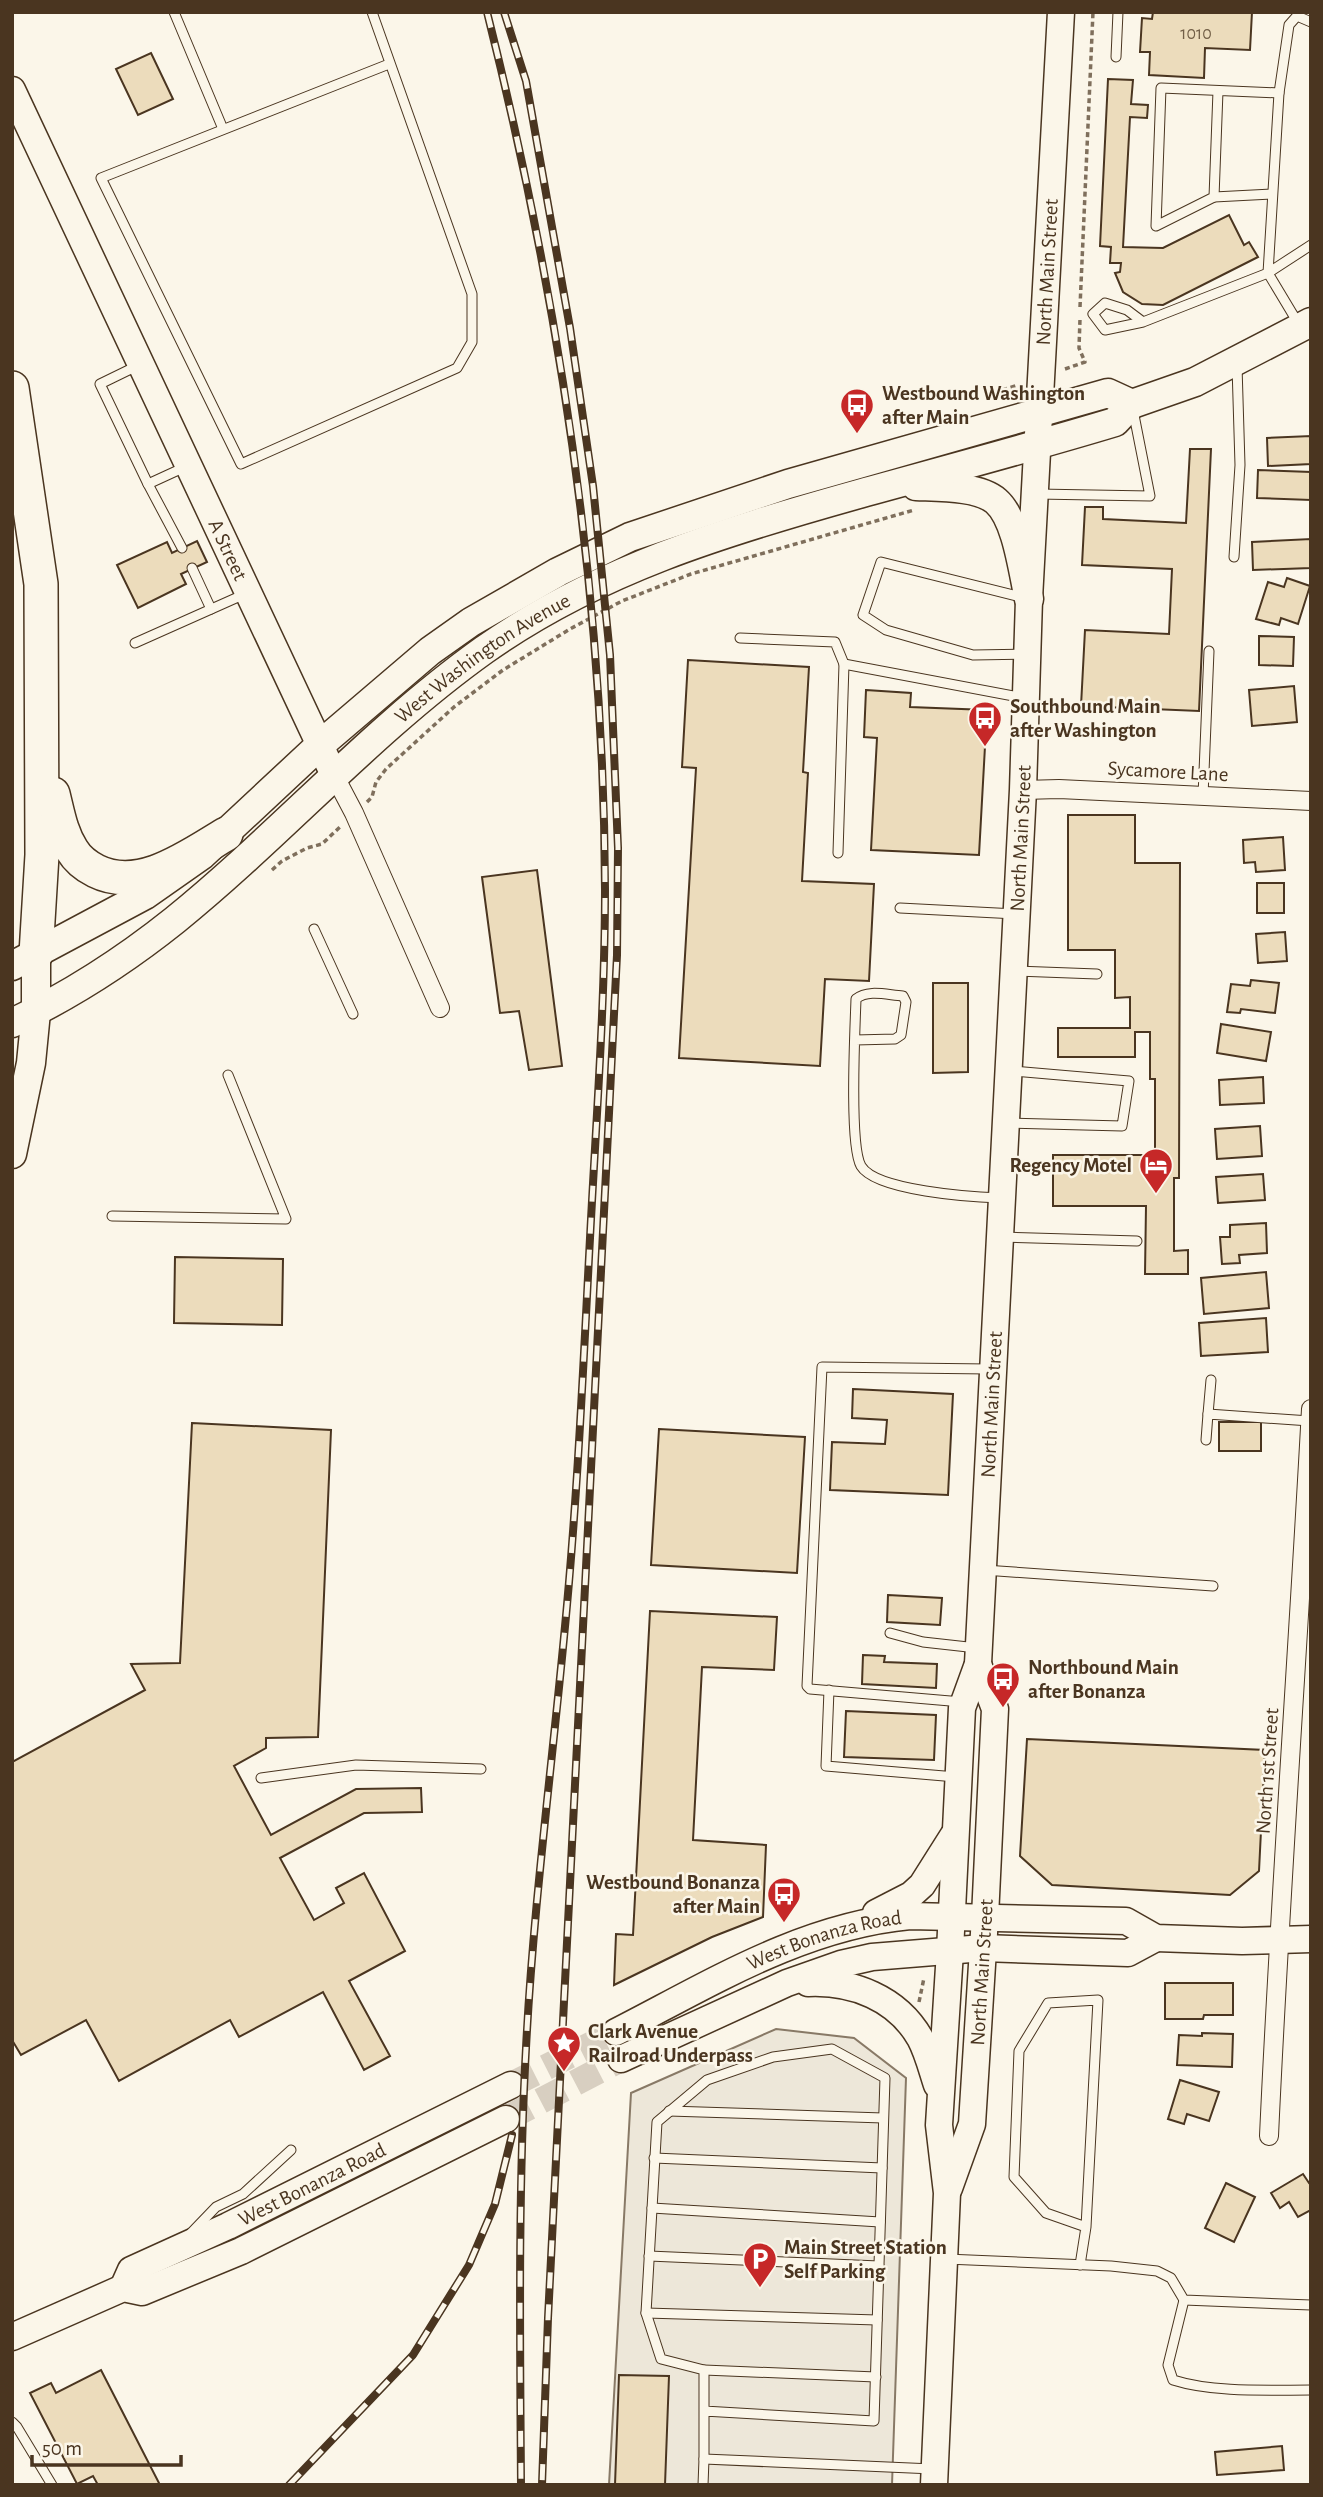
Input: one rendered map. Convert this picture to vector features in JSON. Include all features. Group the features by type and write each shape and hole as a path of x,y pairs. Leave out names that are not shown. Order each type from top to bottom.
{"highway":[{"path":"12,388 41,584 42,855 24,960"},
{"path":"41,747 62,831 73,852 84,865 108,877 132,877 153,873 184,860 226,834"}],"main road":[{"name":"North Main Street","path":"968,1917 955,1832 964,1702 978,1656 983,1570 1024,790 1029,599 1060,12"},
{"name":"A Street","path":"12,90 334,775"},
{"name":"West Washington Avenue","path":"24,1018 116,963 173,921 220,882 334,775 449,677 486,649 559,604 617,574 710,537 1115,422 1132,404 1195,382 1306,325"},
{"name":"West Washington Avenue","path":"24,960 145,895 202,855 321,744 411,667 471,622 558,572 630,537 788,484 1108,393 1132,404"},
{"path":"892,485 976,492 996,501 1009,520 1015,536 1029,599"},
{"path":"12,1154 31,1063 24,1018 24,960"},
{"name":"North Main Street","path":"947,2193 972,2124 968,1917 995,1709 978,1656"},
{"path":"856,1924 911,1895 928,1876 955,1832"},
{"name":"West Bonanza Road","path":"615,2032 770,1953 808,1938 877,1919 910,1916 1126,1921 1156,1938"},
{"path":"1156,1938 1311,1939"},
{"name":"West Bonanza Road","path":"621,2059 787,1983 872,1957 967,1950 1128,1953 1156,1938"},
{"name":"North Main Street","path":"934,2477 947,2193 939,2125 940,2093 967,1950"},
{"path":"787,1983 826,1982 848,1985 889,2004 909,2022 921,2041 940,2093"},
{"name":"West Bonanza Road","path":"123,2288 131,2270 258,2212 511,2085"},
{"name":"West Bonanza Road","path":"12,2337 123,2288 142,2292 241,2251 506,2119"}],"street":[{"name":"A Street","path":"334,775 354,813 440,1008"},
{"name":"Sycamore Lane","path":"1024,790 1059,789 1311,802"},
{"name":"North 1st Street","path":"1269,2136 1278,1940 1306,1615 1311,1409"}],"lane":[{"path":"174,12 223,129"},
{"path":"372,12 472,294 472,342 457,368 241,464 101,178 389,64"},
{"path":"1116,57 1118,12"},
{"path":"1306,325 1268,273 1279,93 1289,25 1297,16 1311,22"},
{"path":"1272,194 1214,197 1156,226 1161,88 1279,93"},
{"path":"1214,197 1218,91"},
{"path":"1143,322 1127,310 1105,303 1093,314 1105,330 1143,322 1268,273 1311,245"},
{"path":"1234,557 1240,465 1237,360"},
{"path":"142,363 100,384 182,548"},
{"path":"1035,494 1150,496 1132,404"},
{"path":"148,484 190,465"},
{"path":"1027,654 973,655 886,630 863,615 881,562 1029,599"},
{"path":"192,568 211,609"},
{"path":"135,643 250,592"},
{"path":"740,638 835,642 844,664 838,853"},
{"path":"1203,796 1209,650"},
{"path":"844,664 1026,699"},
{"path":"900,908 1017,914"},
{"path":"314,929 354,1014"},
{"path":"1014,970 1097,974"},
{"path":"855,1040 895,1039 901,1035 906,1002 903,996 870,993 856,999 855,1040 855,1147 862,1168 882,1181 954,1196 1002,1198"},
{"path":"1006,1123 1122,1126 1129,1081 1009,1071"},
{"path":"111,1216 286,1219 228,1075"},
{"path":"1000,1237 1137,1241"},
{"path":"964,1702 810,1689 806,1685 822,1367 993,1369"},
{"path":"1206,1440 1211,1380"},
{"path":"1208,1414 1310,1421"},
{"path":"983,1570 1213,1586"},
{"path":"890,1633 978,1656"},
{"path":"829,1690 827,1766 958,1777"},
{"path":"261,1778 356,1765 481,1769"},
{"path":"1080,2264 1086,2227 1098,2000 1048,2003 1019,2051 1014,2177 1046,2213 1086,2227"},
{"path":"704,2411 874,2421 876,2377 883,2118 885,2078 832,2049 774,2057 707,2080 657,2122 646,2313 661,2359 704,2370 876,2377"},
{"path":"669,2112 883,2118"},
{"path":"176,2250 215,2207 243,2194 291,2150"},
{"path":"654,2158 882,2168"},
{"path":"652,2208 880,2221"},
{"path":"649,2256 879,2266"},
{"path":"944,2259 1080,2264 1157,2271 1171,2278 1184,2300 1168,2365 1173,2380 1185,2384 1248,2389 1311,2390"},
{"path":"1184,2300 1311,2305"},
{"path":"646,2313 877,2320"},
{"path":"703,2485 704,2370"},
{"path":"12,2422 52,2485"},
{"path":"704,2459 934,2477"}],"path":[{"path":"919,2007 925,1973"}],"shaded area":[{"name":"Main Street Station Self Parking","path":"776,2029 854,2038 906,2078 892,2485 609,2485 631,2093"}],"building":[{"path":"1153,12 1252,12 1250,50 1205,48 1204,78 1149,75 1150,52 1140,52 1142,18 1152,19"},
{"path":"151,53 173,99 138,115 116,69"},
{"path":"1108,79 1133,80 1131,104 1148,105 1147,118 1130,117 1123,247 1163,248 1229,215 1244,245 1249,242 1258,257 1163,305 1142,304 1123,292 1115,273 1120,272 1121,263 1110,263 1111,247 1100,246"},
{"path":"1311,436 1311,464 1268,466 1267,438"},
{"path":"1190,449 1211,449 1199,711 1081,706 1085,630 1169,634 1172,569 1082,565 1085,507 1103,507 1103,519 1186,523"},
{"path":"1258,470 1311,472 1311,500 1257,498"},
{"path":"1311,539 1311,568 1253,570 1252,542"},
{"path":"197,541 207,562 181,574 186,584 138,608 117,565 167,542 172,553"},
{"path":"1287,578 1310,586 1298,624 1281,618 1279,625 1256,619 1268,582 1284,587"},
{"path":"1259,636 1294,637 1293,666 1259,665"},
{"path":"688,660 809,667 803,772 808,773 802,881 874,884 869,981 825,979 820,1066 679,1058 696,768 682,767"},
{"path":"1294,686 1297,722 1252,726 1249,690"},
{"path":"866,690 911,693 910,707 987,710 979,855 871,850 877,738 864,737"},
{"path":"1068,815 1135,815 1135,863 1180,863 1179,1178 1174,1178 1174,1251 1188,1250 1188,1274 1145,1274 1146,1206 1053,1206 1053,1155 1155,1155 1155,1079 1150,1079 1150,1032 1135,1032 1135,1057 1058,1057 1058,1028 1130,1028 1130,997 1115,998 1115,950 1068,950"},
{"path":"1283,837 1285,870 1256,872 1255,862 1244,863 1243,840"},
{"path":"537,870 562,1066 529,1070 519,1011 500,1013 482,877"},
{"path":"1257,883 1284,883 1284,913 1257,913"},
{"path":"1285,932 1287,961 1258,963 1256,934"},
{"path":"1251,980 1279,983 1275,1013 1241,1009 1240,1013 1227,1012 1231,984 1250,986"},
{"path":"933,983 968,983 968,1072 933,1073"},
{"path":"1221,1024 1271,1032 1266,1061 1217,1053"},
{"path":"1263,1077 1264,1103 1220,1105 1219,1080"},
{"path":"1260,1126 1262,1156 1217,1159 1215,1129"},
{"path":"1263,1174 1265,1200 1218,1203 1216,1177"},
{"path":"1266,1223 1267,1253 1239,1255 1240,1263 1222,1264 1220,1237 1230,1237 1230,1225"},
{"path":"175,1257 283,1259 282,1325 174,1323"},
{"path":"1266,1272 1269,1308 1204,1314 1201,1278"},
{"path":"1266,1318 1268,1352 1201,1356 1199,1323"},
{"path":"853,1389 953,1394 948,1495 830,1490 832,1442 885,1444 887,1420 852,1418"},
{"path":"1219,1422 1261,1422 1261,1451 1219,1451"},
{"path":"192,1423 331,1430 318,1737 266,1738 266,1748 234,1766 271,1835 356,1789 421,1788 422,1812 364,1813 280,1858 314,1920 344,1903 336,1888 364,1873 405,1951 349,1981 390,2056 364,2070 323,1992 239,2037 230,2020 119,2081 86,2020 21,2055 12,2040 12,1762 145,1690 131,1664 180,1663"},
{"path":"659,1429 805,1437 797,1573 651,1565"},
{"path":"888,1595 942,1598 940,1625 887,1622"},
{"path":"650,1611 777,1617 774,1670 702,1667 693,1840 766,1845 763,1917 712,1937 614,1985 616,1934 633,1935"},
{"path":"863,1655 885,1656 884,1662 937,1664 936,1688 862,1684"},
{"path":"846,1711 936,1715 934,1760 844,1757"},
{"path":"1027,1739 1265,1750 1259,1871 1230,1895 1052,1885 1020,1856"},
{"path":"1165,1983 1233,1983 1233,2015 1204,2015 1203,2019 1165,2019"},
{"path":"1202,2033 1233,2034 1232,2067 1177,2065 1179,2035 1202,2036"},
{"path":"1180,2080 1219,2092 1209,2121 1187,2114 1184,2124 1168,2119"},
{"path":"1303,2174 1309,2183 1311,2182 1311,2210 1298,2217 1289,2202 1280,2208 1271,2193"},
{"path":"1226,2183 1255,2197 1234,2242 1205,2228"},
{"path":"101,2370 160,2485 98,2485 93,2476 77,2484 30,2393 51,2383 56,2393"},
{"path":"619,2375 669,2376 665,2485 615,2485"},
{"path":"1282,2446 1284,2470 1217,2475 1215,2452"}],"tunnel":[{"path":"511,2085 616,2032"},
{"path":"506,2119 621,2059"}],"railway":[{"path":"487,12 536,228 573,447 596,667 603,778 605,889 600,1064 576,1488 569,1587 533,1945 523,2102 521,2485"},
{"path":"504,12 526,81 570,328 593,486 610,655 618,848 617,955 548,2318 542,2485"},
{"path":"289,2485 413,2355 469,2265 495,2204 512,2135"}],"place":[{"name":"Westbound Washington after Main","path":"857,435"},
{"name":"Southbound Main after Washington","path":"985,748"},
{"name":"Regency Motel","path":"1156,1195"},
{"name":"Northbound Main after Bonanza","path":"1003,1709"},
{"name":"Westbound Bonanza after Main","path":"784,1924"},
{"name":"Clark Avenue Railroad Underpass","path":"564,2073"},
{"name":"Main Street Station Self Parking","path":"760,2289"}]}
